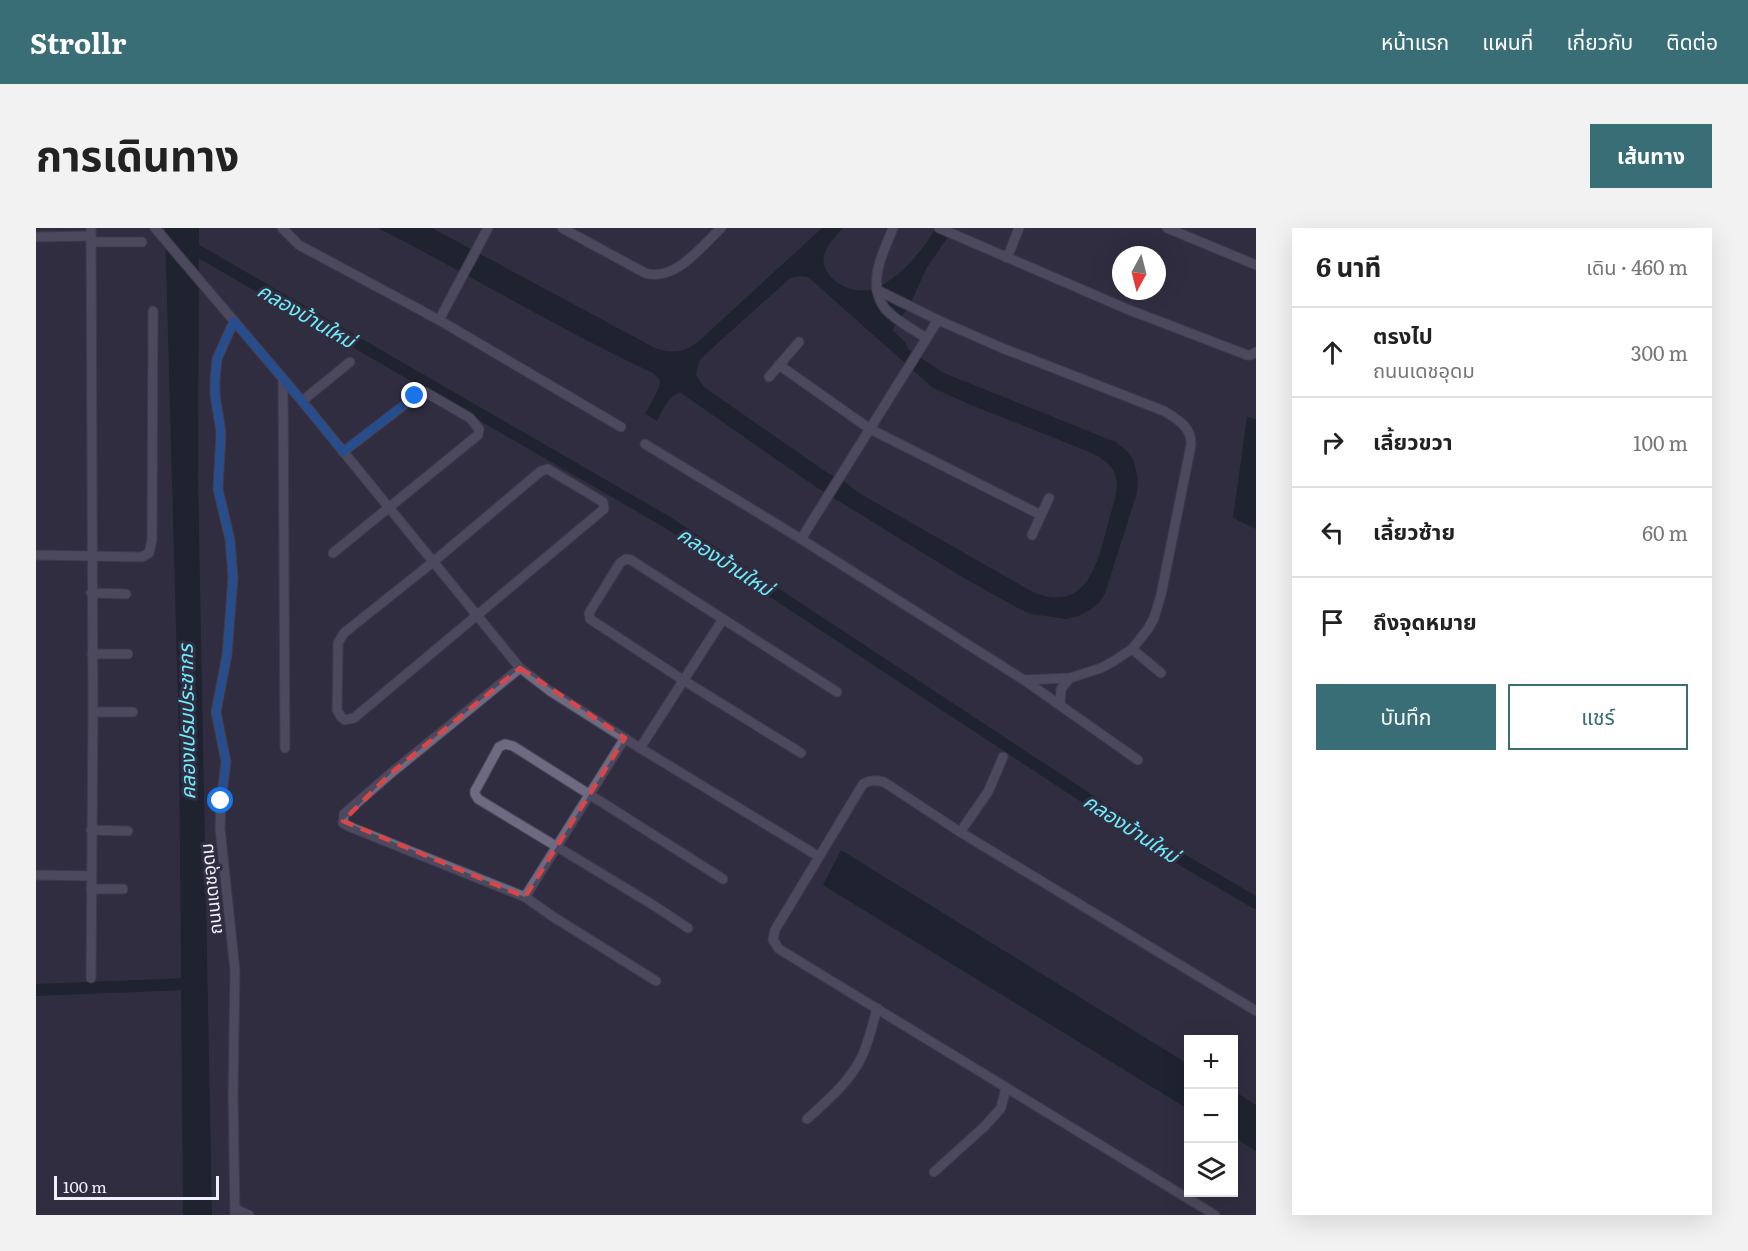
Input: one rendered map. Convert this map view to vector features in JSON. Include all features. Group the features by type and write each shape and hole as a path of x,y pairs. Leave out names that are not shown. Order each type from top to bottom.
{"street":[{"path":"154,228 302,401 520,668 550,691 640,748 818,856"},
{"path":"282,228 299,245 439,320 621,428"},
{"path":"439,320 488,228"},
{"path":"562,228 645,273 659,276 668,274 681,265 721,228"},
{"path":"893,228 876,274 877,290 882,304 926,338"},
{"path":"939,228 1127,309 1247,355 1256,352"},
{"path":"1007,258 1019,228"},
{"path":"1167,228 1256,265"},
{"path":"91,235 93,654 91,978"},
{"path":"36,237 91,235 142,242"},
{"path":"877,290 920,312 1002,348 1164,411 1187,428 1192,437 1161,595 1148,629 1132,649 1101,668 1070,678 1024,680"},
{"path":"36,555 142,557 147,556 151,549 153,311"},
{"path":"801,539 938,320"},
{"name":"ถนนเดชอุดม","path":"234,321 217,359 215,395 221,432 218,489 230,540 233,578 227,655 216,712 226,762 220,819 235,971 233,1093 235,1212"},
{"path":"769,377 799,342"},
{"path":"302,401 350,362"},
{"path":"779,365 870,429 1041,515"},
{"path":"283,379 285,748"},
{"path":"333,553 478,435 479,427 470,418 425,392 420,393 343,452"},
{"path":"645,444 801,539 1024,680 1138,760"},
{"path":"550,470 603,502 604,509 476,614 354,718 345,720 341,717 337,710 338,651 340,638 344,633 541,471 550,470"},
{"path":"1032,535 1049,498"},
{"path":"801,753 683,680 588,617 589,613 620,563 626,559 631,560 837,692"},
{"path":"91,593 126,594"},
{"path":"640,748 723,619"},
{"path":"1132,649 1161,673"},
{"path":"93,654 128,654"},
{"path":"520,668 390,774 344,814 343,821 345,825 525,897 656,981"},
{"path":"1060,705 1061,689 1070,678"},
{"path":"93,712 134,712"},
{"path":"525,897 625,738"},
{"path":"688,928 475,796 475,790 499,747 505,744 513,746 723,879"},
{"path":"960,832 988,792 1003,757"},
{"path":"1215,1215 779,949 773,940 775,930 863,784 876,780 884,782 960,832 1256,1011"},
{"path":"92,830 128,831"},
{"path":"36,875 91,876"},
{"path":"91,889 123,889"},
{"path":"807,1119 838,1091 863,1056 877,1008"},
{"path":"934,1172 985,1126 1001,1108 1006,1088"},
{"path":"235,1212 249,1215"}],"highlighted area":[{"path":"520,668 625,738 525,897 343,821 390,774"}],"water":[{"name":"คลองเปรมประชากร","path":"165,228 199,228 198,477 212,1215 183,1215 179,737"},
{"path":"378,228 432,228 655,348 672,352 688,348 699,341 822,228 843,228 825,251 824,264 827,271 839,284 865,291 883,284 901,271 917,255 936,228 954,228 926,269 908,309 895,324 893,330 905,342 909,350 944,373 1116,442 1127,451 1133,459 1138,478 1137,493 1105,593 1100,602 1090,610 1066,619 1031,614 1016,607 957,574 816,487 681,393 670,399 657,421 645,414 659,388 660,380 653,373","holes":["799,276 808,277 933,388 1087,451 1110,466 1116,480 1113,505 1094,569 1077,591 1065,597 1050,597 1031,591 859,493 704,387 696,375 699,361 788,280"]},
{"path":"1247,417 1256,419 1256,529 1233,518"},
{"path":"841,850 1184,1062 1184,1107 823,885"},
{"path":"1238,1094 1256,1105 1256,1151 1238,1140"}],"waterway":[{"name":"คลองบ้านใหม่","path":"184,243 667,522 1162,848 1256,903"},
{"path":"36,990 187,984"}],"route":[{"path":"221,801 226,762 216,718 216,704 227,655 233,578 230,540 218,489 221,432 215,380 217,359 222,346 234,321 343,452 415,396"}]}
